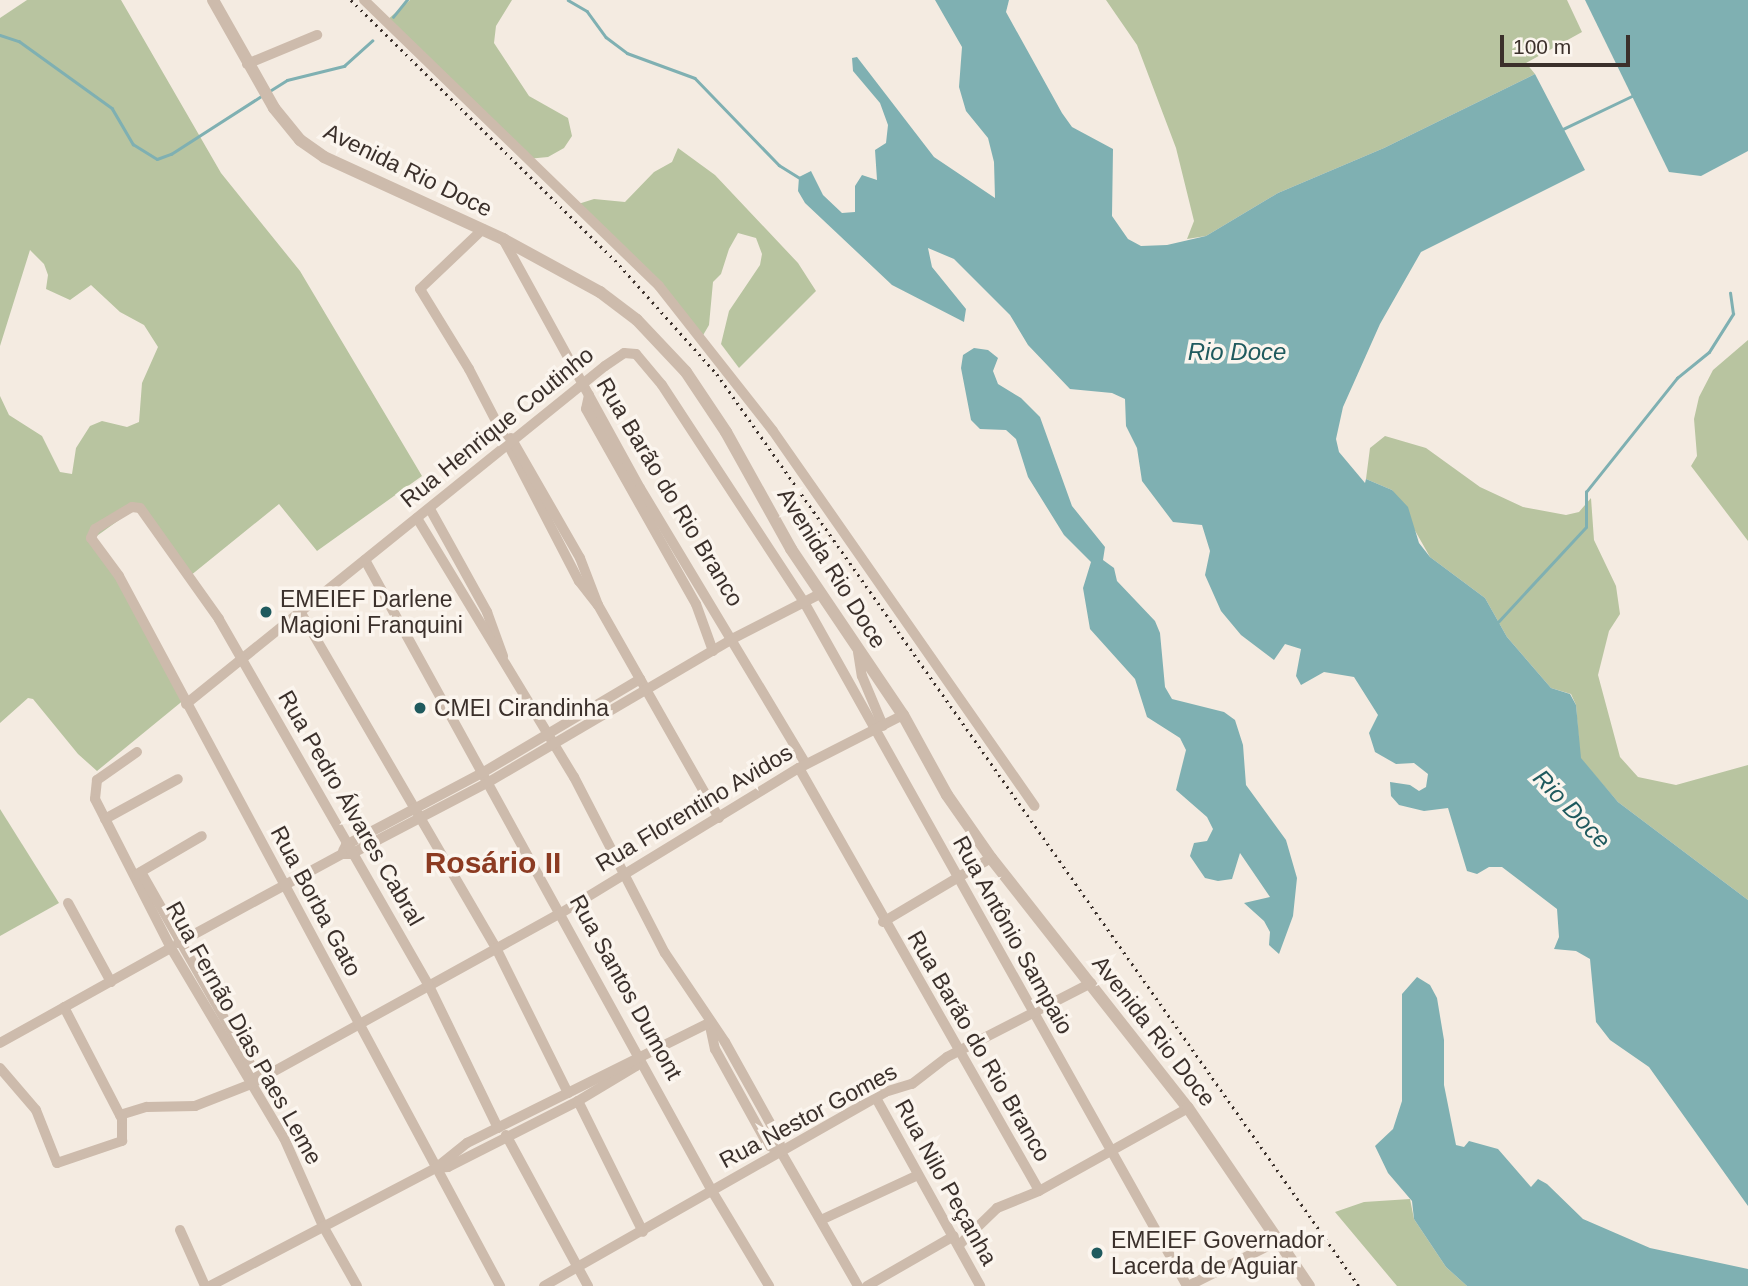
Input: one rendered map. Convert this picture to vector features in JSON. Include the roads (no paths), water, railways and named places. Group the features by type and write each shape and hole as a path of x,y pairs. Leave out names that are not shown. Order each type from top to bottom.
{"street":[{"name":"Avenida Rio Doce","path":"213,0 247,64 300,140 350,170 483,229 600,292 637,320 686,372 820,594 903,715 947,795 991,858 1188,1108 1309,1286"},
{"path":"364,0 659,286 773,432 1035,806"},
{"path":"247,64 317,35"},
{"path":"483,229 420,289 504,435 580,558 598,605 719,818"},
{"name":"Rua Barão do Rio Branco","path":"503,239 585,390 734,638 883,922 1039,1191"},
{"name":"Rua Henrique Coutinho","path":"186,704 416,518 585,390 624,353 642,360 804,603"},
{"path":"585,390 586,409 696,604 713,651"},
{"name":"Rua Pedro Álvares Cabral","path":"91,538 95,529 132,507 140,509 243,660 346,851 429,986 502,1132 588,1286"},
{"path":"430,509 487,612 503,656 554,743 665,953 709,1023 715,1049 768,1145 781,1152 858,1286"},
{"path":"416,518 485,637 503,656"},
{"name":"Rua Borba Gato","path":"91,538 119,576 500,1286"},
{"name":"Rua Santos Dumont","path":"365,560 561,912 712,1191 769,1286"},
{"path":"0,1043 346,851 416,808 485,778 554,743 734,638 820,594"},
{"name":"Rua Antônio Sampaio","path":"804,603 879,728 1031,1015 1112,1151 1187,1286"},
{"path":"301,613 423,818 496,948 568,1093"},
{"path":"858,652 862,676 879,728"},
{"path":"346,851 423,818 547,733 640,679"},
{"name":"Rua Florentino Avidos","path":"120,1115 147,1107 195,1105 255,1082 561,912 802,766 903,715"},
{"name":"Rua Fernão Dias Paes Leme","path":"136,752 97,780 95,799 138,873 175,945 255,1082 284,1138 323,1226 357,1286"},
{"path":"105,819 178,779"},
{"path":"138,873 202,836"},
{"path":"883,922 991,858"},
{"path":"68,903 111,982"},
{"name":"Rua Nestor Gomes","path":"544,1286 876,1098 912,1084 958,1052 1091,983"},
{"path":"0,1068 31,1102 58,1164 117,1144 124,1135 120,1115 64,1007"},
{"path":"502,1132 568,1093 709,1023"},
{"path":"180,1230 212,1285 436,1168 467,1143 578,1101 636,1066 640,1057"},
{"name":"Rua Nilo Peçanha","path":"876,1098 981,1286"},
{"path":"578,1101 643,1232"},
{"path":"867,1286 957,1241 997,1208 1039,1191 1188,1108"},
{"path":"821,1220 918,1175"},
{"path":"1187,1286 1280,1240"}],"water":[{"name":"Rio Doce","path":"935,0 1009,0 1006,12 1062,113 1072,127 1113,149 1112,216 1128,239 1141,246 1167,245 1206,236 1278,193 1384,148 1535,74 1585,170 1421,252 1380,324 1343,407 1336,439 1339,452 1365,483 1366,479 1392,490 1408,507 1419,543 1430,557 1485,598 1507,637 1551,688 1570,694 1576,705 1581,758 1618,802 1748,900 1748,1206 1649,1067 1610,1040 1596,1022 1590,959 1576,951 1554,949 1559,937 1557,909 1502,867 1489,867 1477,874 1467,871 1448,808 1424,811 1399,805 1391,796 1390,782 1410,785 1419,791 1426,787 1428,774 1414,763 1396,764 1375,752 1369,733 1378,715 1354,677 1324,672 1301,685 1296,676 1301,649 1285,644 1274,660 1241,635 1221,611 1205,575 1210,551 1202,525 1173,522 1142,481 1137,448 1126,426 1125,399 1112,393 1070,389 1028,345 1010,315 954,259 928,248 932,267 966,309 964,322 892,285 805,203 798,191 799,177 811,171 823,195 842,213 855,212 855,186 862,175 877,180 875,150 886,143 888,125 880,103 853,71 852,58 857,57 934,157 995,198 994,162 988,138 966,111 959,87 962,47"},
{"path":"1585,0 1748,0 1748,151 1701,176 1669,172"},
{"path":"974,348 988,350 998,358 993,371 998,384 1021,398 1040,417 1072,506 1105,547 1103,560 1114,568 1117,581 1155,621 1160,633 1165,687 1172,699 1224,712 1235,720 1243,745 1246,785 1286,840 1297,878 1293,916 1279,954 1269,945 1270,932 1264,921 1244,903 1270,897 1240,853 1232,879 1218,881 1205,878 1190,856 1194,843 1207,841 1213,829 1207,817 1176,790 1186,750 1180,738 1147,717 1135,679 1090,629 1083,588 1091,562 1064,535 1028,477 1016,439 1006,430 980,429 971,420 961,368 963,355"},
{"path":"1417,977 1430,985 1437,998 1444,1040 1444,1085 1456,1145 1464,1147 1469,1141 1498,1149 1531,1187 1538,1179 1547,1184 1583,1219 1650,1248 1748,1269 1748,1286 1467,1286 1446,1267 1414,1219 1412,1201 1388,1173 1375,1146 1393,1129 1402,1101 1402,994"}],"waterway":[{"path":"393,17 407,0"},
{"path":"568,0 587,11 606,37 627,53 695,78 779,165 801,179"},
{"path":"0,35 19,41 112,108 133,144 157,159 171,154 263,95"},
{"path":"268,92 287,80 344,66 372,41"},
{"path":"1561,130 1634,95"},
{"path":"1498,622 1586,527 1586,492 1677,378 1709,352 1733,314 1730,293"}],"railway":[{"path":"351,0 615,260 717,374 1359,1286"}],"place":[{"name":"EMEIEF Darlene Magioni Franquini","path":"266,612"},
{"name":"CMEI Cirandinha","path":"420,708"},
{"name":"EMEIEF Governador Lacerda de Aguiar","path":"1097,1253"}],"district":[{"name":"Rosário II","path":"493,863"}]}
